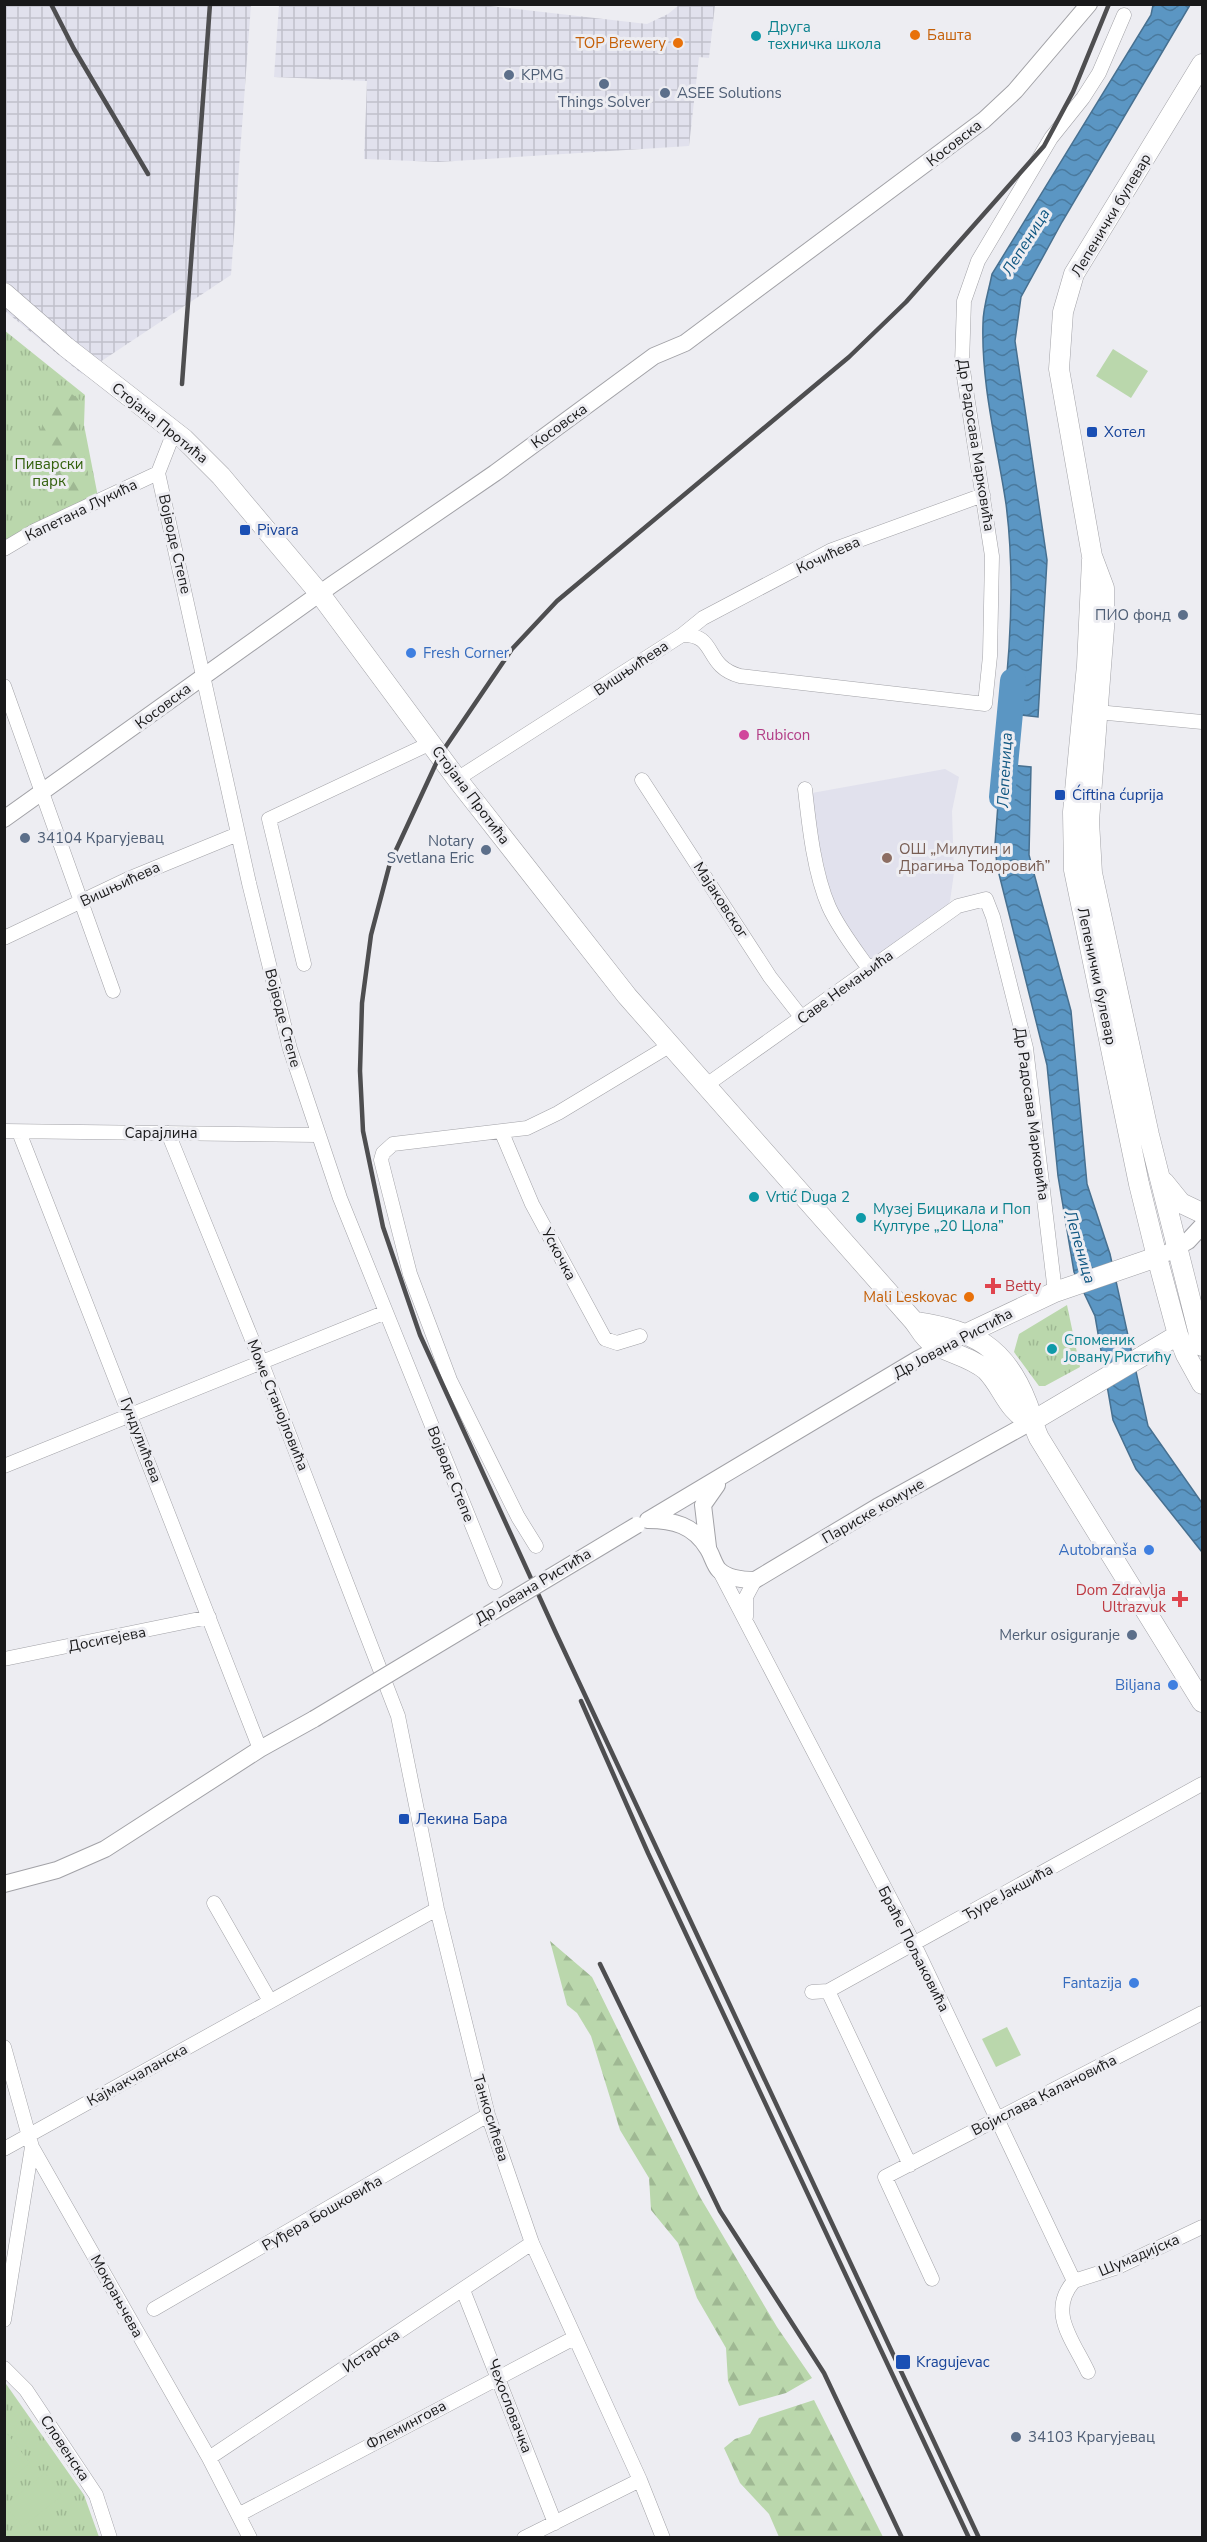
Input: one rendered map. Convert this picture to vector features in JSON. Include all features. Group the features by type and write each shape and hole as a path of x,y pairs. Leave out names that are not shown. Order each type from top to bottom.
{"main road":[{"name":"Лепенички булевар","path":"1203,64 1089,246 1074,274 1063,312 1059,340 1061,390 1092,556 1104,588 1104,628 1089,821 1092,873 1159,1174 1177,1249 1199,1323 1203,1346"},
{"path":"1164,129 1203,89"},
{"name":"Стојана Протића","path":"4,293 66,347 200,453 221,476 320,594 457,779 669,1046 915,1322 922,1334 941,1347 970,1358 990,1375 1015,1412 1031,1422"},
{"name":"Лепенички булевар","path":"1092,556 1072,851 1139,1184 1178,1335 1186,1355 1203,1384"},
{"path":"1159,1174 1181,1203 1188,1209 1203,1213"},
{"name":"Др Јована Ристића","path":"966,1334 1060,1291 1157,1257"},
{"path":"990,1375 990,1346 1005,1315"},
{"path":"915,1322 966,1334 990,1346 1006,1365 1027,1401 1031,1422 1203,1702"},
{"path":"1031,1422 1178,1335"}],"street":[{"name":"Косовска","path":"4,819 320,594 495,473 654,356 684,343 899,186 995,110 1089,4"},
{"name":"Др Радосава Марковића","path":"986,704 992,582 990,540 962,364 962,310 966,291 978,261 1051,138 1100,73 1124,15"},
{"name":"Војводе Степе","path":"174,432 158,473 276,1000 317,1135 495,1582"},
{"name":"Капетана Лукића","path":"4,549 36,530 158,473"},
{"name":"Кочићева","path":"682,634 703,618 832,550 983,495"},
{"name":"Вишњићева","path":"457,779 682,634 699,637 707,643 716,664 723,670 740,676 986,704"},
{"path":"4,686 83,902 112,991"},
{"path":"1097,712 1203,722"},
{"path":"304,964 269,819 431,743"},
{"name":"Мајаковског","path":"642,780 770,977 802,1018"},
{"path":"806,789 813,843 826,899 837,923 869,969"},
{"name":"Вишњићева","path":"4,938 178,857 238,834"},
{"name":"Саве Немањића","path":"705,1086 958,906 982,898 988,902"},
{"name":"Др Радосава Марковића","path":"988,902 1026,1048 1060,1291"},
{"path":"536,1546 518,1517 450,1380 410,1274 382,1171 383,1154 393,1144 502,1133 539,1124 669,1046"},
{"name":"Сарајлина","path":"4,1131 317,1135"},
{"name":"Гундулићева","path":"19,1132 260,1749"},
{"name":"Моме Станојловића","path":"168,1133 262,1364 385,1678"},
{"name":"Ускочка","path":"502,1133 532,1204 605,1338 617,1344 640,1336"},
{"path":"1157,1257 1177,1249 1203,1226"},
{"path":"4,1466 132,1417 386,1312"},
{"path":"1178,1335 1199,1323"},
{"name":"Др Јована Ристића","path":"4,1884 57,1870 97,1853 182,1802 260,1749 966,1334"},
{"name":"Париске комуне","path":"755,1581 877,1507 1031,1422"},
{"path":"708,1548 703,1522 704,1500 730,1472"},
{"path":"643,1522 678,1523 694,1531 708,1548 719,1570 735,1578 755,1581 746,1597 747,1622"},
{"name":"Браће Пољаковића","path":"719,1570 914,1944 1074,2281"},
{"name":"Доситејева","path":"4,1659 209,1617"},
{"name":"Танкосићева","path":"385,1678 404,1742 437,1909 488,2115 532,2242 640,2480 663,2538"},
{"name":"Ђуре Јакшића","path":"812,1992 828,1991 1203,1784"},
{"path":"214,1903 270,2001"},
{"name":"Кајмакчаланска","path":"4,2149 30,2141 270,2001 437,1909"},
{"path":"828,1991 910,2165"},
{"name":"Војислава Калановића","path":"932,2279 885,2177 1203,2013"},
{"name":"Мокрањчева","path":"4,2047 30,2141 209,2458 240,2514 250,2538"},
{"name":"Руђера Бошковића","path":"154,2309 488,2115"},
{"path":"4,2320 30,2141"},
{"name":"Шумадијска","path":"1074,2281 1118,2267 1203,2227"},
{"name":"Истарска","path":"209,2458 532,2242"},
{"path":"1074,2281 1064,2293 1062,2318 1088,2372"},
{"name":"Чехословачка","path":"463,2290 499,2376 555,2523"},
{"name":"Флемингова","path":"240,2514 574,2338"},
{"name":"Словенска","path":"4,2368 26,2390 96,2495 110,2538"},
{"path":"524,2538 640,2480"}],"shaded area":[{"path":"4,5 251,5 231,275 82,374 5,311"},
{"path":"279,5 481,5 647,24 668,14 679,5 715,5 709,58 699,57 689,146 439,162 364,159 367,81 274,77"},
{"name":"ОШ „Милутин и Драгиња Тодоровић”","path":"945,769 959,777 952,811 954,873 950,901 945,910 869,963 834,910 812,813 812,793"}],"green space":[{"name":"Пиварски парк","path":"4,330 85,395 84,425 98,497 4,546"},
{"path":"1113,349 1148,371 1131,398 1096,376"},
{"path":"58,384 80,400 79,430 88,472 88,496 76,500 67,490 53,497 43,492 49,447 39,438 45,414"},
{"path":"1067,1305 1080,1367 1045,1386 1039,1386 1014,1352 1019,1334"},
{"path":"550,1941 592,1977 700,2197 777,2327 812,2378 786,2393 739,2406 728,2381 726,2348 697,2298 678,2243 651,2210 649,2178 620,2130 591,2036 577,2013 567,2005"},
{"path":"1007,2027 1021,2055 996,2067 982,2039"},
{"path":"4,2381 84,2495 99,2537 5,2537"},
{"path":"814,2400 883,2537 779,2537 769,2514 740,2483 724,2448 735,2439 750,2434 759,2418"},
{"path":"5,2431 30,2463 4,2484"},
{"path":"45,2473 62,2496 22,2527 5,2505"}],"water":[{"path":"1153,5 1190,5 1062,222 1021,297 1015,341 1047,560 1038,717 1003,713 1010,635 1009,530 984,369 985,305 992,274 1151,15"},
{"path":"1001,764 1031,767 1029,855 1071,1011 1087,1184 1110,1254 1148,1426 1202,1503 1202,1552 1136,1469 1113,1420 1095,1316 1074,1272 1058,1176 1047,1065 997,866 995,844"}],"waterway":[{"name":"Лепеница","path":"1002,797 1013,681"}],"railway":[{"path":"51,4 74,49 148,174"},
{"path":"182,384 210,4"},
{"path":"979,2538 555,1631 420,1335 383,1227 363,1131 360,1071 362,1003 371,935 390,863 440,755 512,649 557,601 849,357 906,302 1044,146 1073,92 1109,4"},
{"path":"581,1701 648,1853 969,2538"},
{"path":"600,1964 720,2211 824,2373 902,2538"}],"place":[{"name":"Башта","path":"915,35"},
{"name":"Друга техничка школа","path":"756,36"},
{"name":"TOP Brewery","path":"678,43"},
{"name":"KPMG","path":"509,75"},
{"name":"Things Solver","path":"604,84"},
{"name":"ASEE Solutions","path":"665,93"},
{"name":"Хотел","path":"1092,432"},
{"name":"Pivara","path":"245,530"},
{"name":"ПИО фонд","path":"1183,615"},
{"name":"Fresh Corner","path":"411,653"},
{"name":"Rubicon","path":"744,735"},
{"name":"Ćiftina ćuprija","path":"1060,795"},
{"name":"34104 Крагујевац","path":"25,838"},
{"name":"Notary Svetlana Eric","path":"486,850"},
{"name":"ОШ „Милутин и Драгиња Тодоровић”","path":"887,858"},
{"name":"Vrtić Duga 2","path":"754,1197"},
{"name":"Музеј Бицикала и Поп Културе „20 Цола”","path":"861,1218"},
{"name":"Betty","path":"993,1286"},
{"name":"Mali Leskovac","path":"969,1297"},
{"name":"Споменик Јовану Ристићу","path":"1052,1349"},
{"name":"Autobranša","path":"1149,1550"},
{"name":"Dom Zdravlja Ultrazvuk","path":"1180,1599"},
{"name":"Merkur osiguranje","path":"1132,1635"},
{"name":"Biljana","path":"1173,1685"},
{"name":"Лекина Бара","path":"404,1819"},
{"name":"Fantazija","path":"1134,1983"},
{"name":"Kragujevac","path":"903,2362"},
{"name":"34103 Крагујевац","path":"1016,2437"}]}
